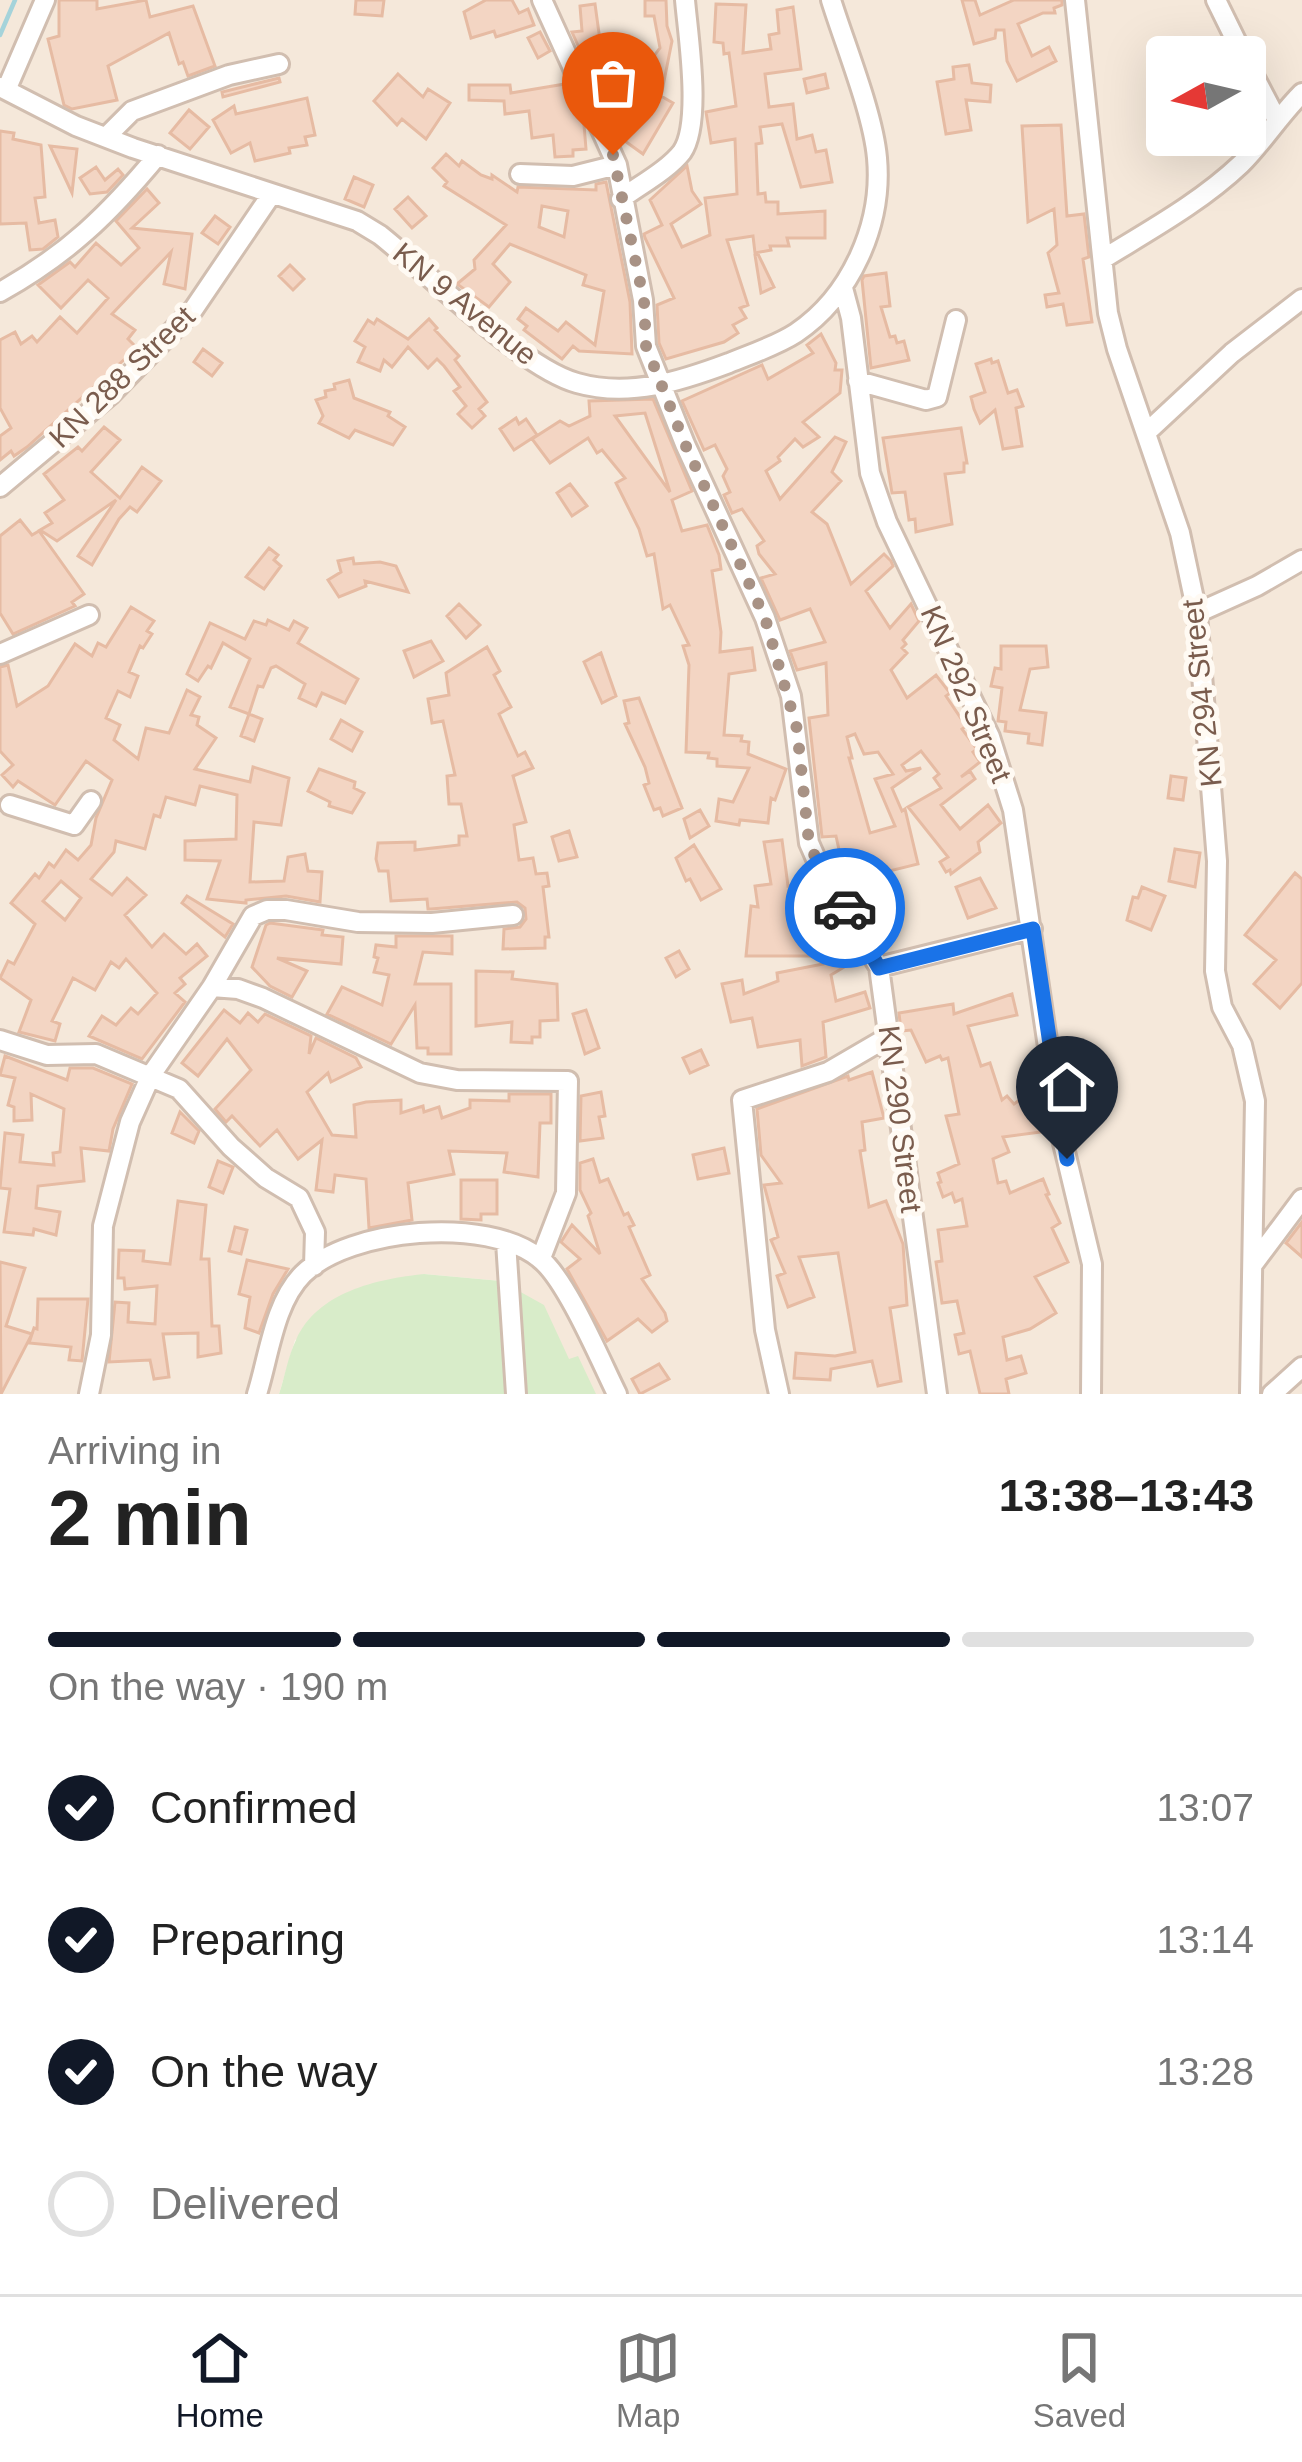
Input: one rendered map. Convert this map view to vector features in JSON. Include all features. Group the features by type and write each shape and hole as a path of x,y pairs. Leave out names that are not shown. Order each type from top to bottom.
{"street":[{"path":"3,87 46,0"},
{"name":"KN 290 Street","path":"542,0 617,165 644,301 646,346 765,618 791,696 809,843 879,968 937,1394"},
{"path":"621,199 680,155 688,139 685,0"},
{"name":"KN 9 Avenue","path":"3,87 76,126 357,221 544,369 578,384 627,389 664,385 758,352 795,333 843,288 874,212 878,160 870,118 831,0"},
{"name":"KN 294 Street","path":"1076,0 1117,350 1180,533 1197,613 1217,861 1215,971 1222,1007 1242,1045 1255,1101 1250,1394"},
{"path":"1216,0 1234,36"},
{"path":"106,137 132,111 229,75 279,64"},
{"path":"1103,259 1203,196 1245,161 1276,118 1302,93"},
{"path":"1266,99 1276,118"},
{"path":"0,292 82,239 112,212 158,155"},
{"path":"520,174 573,176 617,165"},
{"name":"KN 288 Street","path":"0,487 110,395 194,310 271,195"},
{"name":"KN 292 Street","path":"843,288 870,473 887,521 995,755 1012,810 1061,1135 1092,1264 1091,1394"},
{"path":"1147,432 1273,318 1302,299"},
{"path":"858,381 926,400 937,397 956,320"},
{"path":"1197,613 1302,560"},
{"path":"0,654 89,615"},
{"path":"3,805 74,825 92,801"},
{"path":"89,1394 101,1335 103,1226 130,1122 151,1075 212,987 253,916 267,910 358,922 432,923 513,915"},
{"path":"879,968 1033,929"},
{"path":"212,987 263,998 420,1073 457,1080 568,1081 566,1193 541,1258"},
{"path":"778,1394 765,1330 742,1100 828,1072 889,1036"},
{"path":"0,1040 47,1055 96,1054 179,1089 231,1147 266,1178 299,1198 314,1232 314,1266"},
{"path":"1254,1263 1302,1198"},
{"path":"257,1394 280,1312 300,1276 370,1239 439,1232 506,1242 541,1258 577,1315 617,1394"},
{"path":"506,1242 516,1394"},
{"path":"1272,1394 1302,1367"}],"shaded area":[{"path":"0,0 1302,0 1302,1394 586,1394 501,1281 424,1274 295,1340 279,1394 0,1394"}],"green space":[{"path":"424,1274 501,1281 544,1305 569,1359 578,1356 596,1394 279,1394 296,1340 318,1310 368,1284"}],"building":[{"path":"59,0 97,0 97,9 146,0 150,17 193,6 215,66 188,76 169,33 108,66 117,100 72,109 64,105 48,39 59,36"},
{"path":"356,0 384,0 382,16 355,14"},
{"path":"486,0 512,0 519,13 528,9 534,25 496,37 494,31 471,38 464,12"},
{"path":"645,0 666,0 672,41 661,96 673,103 643,154 618,136 633,112 633,84 660,48 654,16 645,16"},
{"path":"962,0 975,0 980,15 1014,0 1062,0 1055,13 1018,24 1032,56 1049,47 1056,61 1017,81 1007,61 1004,30 974,44"},
{"path":"595,4 602,55 609,52 615,68 592,77 572,32 582,31 580,6"},
{"path":"716,4 746,5 743,53 771,49 769,35 779,33 777,10 793,7 801,69 765,74 769,107 793,104 797,139 812,135 816,152 826,150 832,182 801,187 782,124 760,127 758,194 765,193 766,202 778,202 778,214 825,211 825,238 787,238 789,246 770,246 771,250 755,253 753,236 727,240 748,305 740,308 746,318 733,325 738,333 724,342 666,359 659,343 657,305 674,298 644,234 662,225 650,200 687,166 692,191 701,204 671,224 682,247 710,235 705,198 737,194 735,139 711,143 706,112 736,106 729,53 724,54 723,43 714,42"},
{"path":"540,32 550,51 538,58 528,38"},
{"path":"969,65 972,83 991,85 990,102 966,100 971,130 946,134 937,82 954,79 953,67"},
{"path":"398,74 423,97 428,89 450,103 426,139 402,119 397,125 374,101"},
{"path":"825,74 828,88 807,93 804,79"},
{"path":"279,78 280,82 223,97 222,92"},
{"path":"565,84 584,125 586,149 573,150 573,156 555,157 553,135 532,138 529,111 505,114 504,101 469,100 469,85 510,85 511,93"},
{"path":"307,98 315,135 305,137 307,145 289,148 290,153 255,161 250,143 231,153 213,120 234,106 236,114"},
{"path":"189,110 209,127 190,149 170,133"},
{"path":"1061,125 1067,216 1084,214 1089,257 1083,259 1092,322 1067,325 1063,304 1047,307 1045,295 1059,293 1048,253 1057,245 1054,209 1028,222 1022,126"},
{"path":"0,131 41,145 45,197 35,198 39,223 55,220 58,237 43,249 30,250 26,223 0,224"},
{"path":"50,146 77,149 72,193"},
{"path":"446,154 459,166 462,161 517,192 518,187 596,190 596,184 606,182 630,302 632,354 579,351 573,346 562,359 524,330 527,326 518,319 526,308 558,331 566,322 595,345 604,291 583,285 586,275 510,244 493,264 510,282 489,307 457,284 475,269 474,260 506,225 444,186 447,182 433,168","holes":["542,206 568,211 564,237 539,227"]},
{"path":"96,167 105,180 118,169 123,175 107,192 90,194 80,178"},
{"path":"354,177 373,185 364,207 345,199"},
{"path":"147,189 159,203 132,228 192,234 185,289 164,284 171,252 112,314 135,330 128,339 137,348 27,447 0,460 0,436 11,428 0,408 0,340 15,332 21,344 32,336 37,342 60,317 77,333 108,298 88,280 61,308 38,285 70,262 75,267 96,243 121,265 139,248 116,221"},
{"path":"408,197 426,216 412,228 395,209"},
{"path":"215,216 230,227 218,244 202,233"},
{"path":"755,255 774,287 761,293"},
{"path":"290,265 304,279 293,290 279,276"},
{"path":"886,273 890,306 881,307 890,337 895,336 897,343 904,341 909,360 871,368 862,280"},
{"path":"377,319 408,339 429,319 487,402 479,409 485,416 472,428 458,414 466,406 454,391 460,387 437,359 428,368 408,347 392,367 384,360 380,371 358,362 365,347 355,341 368,320 374,324"},
{"path":"821,334 835,370 842,370 840,393 803,422 819,437 803,447 795,439 778,457 780,461 766,471 780,499 835,437 846,442 832,472 841,481 812,512 827,524 851,584 884,554 891,561 893,566 866,591 890,628 911,604 919,621 903,640 907,653 891,670 907,698 936,675 950,693 946,696 966,726 962,729 980,762 961,777 970,771 975,779 941,805 960,829 988,805 1001,823 978,842 980,852 951,874 946,872 940,862 948,857 908,807 941,788 934,778 939,774 921,751 902,765 906,771 921,768 892,788 902,811 905,809 918,864 885,872 887,881 882,882 896,927 872,930 843,868 836,836 822,837 809,718 828,715 826,663 797,670 790,651 825,642 810,609 780,620 761,578 775,574 759,554 757,546 764,541 742,509 732,513 724,495 730,492 723,476 727,469 715,445 704,450 682,401 762,365 768,379 813,353 807,345","holes":["855,734 864,754 878,752 893,774 875,779 895,826 870,833 847,737"]},
{"path":"203,349 222,363 212,376 194,362"},
{"path":"998,361 1008,393 1017,390 1023,406 1016,408 1022,446 1003,449 995,410 980,423 974,409 971,397 985,392 976,364"},
{"path":"349,380 354,398 390,412 388,416 405,427 393,445 355,430 349,438 319,423 323,416 316,400 335,389 334,384"},
{"path":"653,399 692,491 672,500 682,531 707,525 721,569 712,571 720,652 752,648 755,670 729,674 724,735 742,736 741,741 749,742 748,754 786,769 775,800 771,798 768,823 716,821 719,799 733,802 749,768 717,766 717,759 708,758 709,753 686,752 689,665 683,646 689,645 670,605 663,609 654,554 647,556 616,483 625,478 588,438 550,463 532,439 560,421 569,426 590,416 589,401","holes":["645,413 670,492 615,416"]},
{"path":"516,418 519,424 526,419 537,435 514,450 500,429"},
{"path":"104,427 120,440 91,472 120,498 142,467 161,481 137,512 130,507 119,519 92,565 78,556 116,500 57,541 40,530 52,523 45,513 64,500 44,474 78,447 82,451"},
{"path":"961,428 967,463 964,472 945,474 952,524 916,532 905,492 892,493 883,438"},
{"path":"570,484 587,506 572,516 557,493"},
{"path":"20,520 32,535 39,531 84,594 72,602 75,606 13,634 0,613 0,536"},
{"path":"269,548 278,555 274,560 281,566 264,589 246,577"},
{"path":"353,558 354,564 396,566 408,592 365,581 366,586 339,597 328,580 341,572 338,561"},
{"path":"459,604 480,625 466,638 447,616"},
{"path":"131,607 154,621 147,631 152,634 140,646 129,672 138,676 130,697 118,691 106,718 120,725 114,740 138,759 146,728 169,733 187,690 200,697 191,715 199,717 197,725 216,738 195,769 250,782 253,767 289,778 281,825 254,822 250,882 284,881 288,857 305,854 308,871 322,872 320,902 286,896 246,903 207,899 220,861 185,860 185,841 236,839 237,795 200,786 195,805 166,797 160,817 154,815 145,849 116,841 114,852 91,879 112,895 127,878 146,895 125,915 152,947 164,934 186,954 197,944 207,956 180,978 185,984 175,993 185,1002 142,1059 89,1036 102,1016 116,1025 131,1008 138,1014 157,993 126,959 119,968 111,962 95,990 73,978 52,1021 60,1024 55,1041 19,1032 31,1000 0,978 8,961 14,964 35,924 11,903 35,874 39,878 49,863 54,867 66,850 78,860 91,845 112,780 86,761 55,805 18,781 13,787 2,775 13,765 0,751 0,667 8,665 17,706 48,686 75,644 92,656 98,643 106,647","holes":["61,881 81,898 65,920 43,901"]},
{"path":"268,620 289,630 294,621 307,628 298,643 358,679 345,703 322,693 316,706 299,698 305,684 276,666 263,687 258,686 249,714 230,707 250,659 223,643 211,668 198,681 187,674 210,623 245,639 254,621 266,625"},
{"path":"431,641 443,661 414,677 404,651"},
{"path":"1001,646 1046,646 1048,667 1030,669 1020,710 1046,713 1042,745 1028,743 1029,734 1005,731 1006,722 998,721 1002,688 991,686 995,668 1001,669"},
{"path":"487,647 500,671 494,675 511,707 499,714 518,756 525,752 533,768 513,776 526,822 514,825 519,860 533,858 536,874 547,873 549,886 543,887 549,937 545,937 545,948 503,949 504,929 520,927 526,919 525,908 517,902 428,909 427,899 391,901 388,871 379,871 376,859 378,843 415,842 415,850 459,845 459,836 467,836 461,804 449,804 447,776 455,775 443,721 432,723 428,699 449,695 446,673"},
{"path":"601,653 616,696 602,703 584,662"},
{"path":"639,698 682,808 663,816 660,808 654,810 644,785 649,783 645,767 625,724 629,723 624,701"},
{"path":"249,714 262,719 254,741 241,736"},
{"path":"341,720 362,732 352,751 331,739"},
{"path":"319,769 355,782 354,788 364,793 352,813 329,806 330,802 308,791"},
{"path":"1171,776 1186,778 1183,800 1168,798"},
{"path":"700,810 709,826 690,838 684,819"},
{"path":"569,831 577,857 559,861 552,837"},
{"path":"782,840 788,886 811,880 823,915 831,914 854,961 831,975 836,1001 865,992 870,1008 823,1022 826,1057 802,1066 800,1040 758,1047 752,1018 731,1022 722,984 742,980 744,994 778,981 777,973 823,964 823,956 746,956 751,906 758,907 755,886 771,884 764,842"},
{"path":"694,845 721,889 701,900 676,858"},
{"path":"1175,849 1200,853 1195,887 1169,881"},
{"path":"1295,873 1302,879 1302,983 1280,1008 1254,984 1276,960 1245,935"},
{"path":"980,878 996,908 968,918 956,887"},
{"path":"1142,887 1165,896 1151,930 1127,920 1133,897 1138,898"},
{"path":"187,896 233,924 225,937 182,903"},
{"path":"270,923 343,937 341,964 277,958 307,971 292,997 270,986 252,967"},
{"path":"396,936 452,936 452,954 423,952 415,984 451,984 451,1054 428,1054 428,1048 417,1048 415,1005 391,1044 327,1014 342,987 382,1005 389,975 374,972 376,945 396,947"},
{"path":"679,951 689,969 676,977 666,958"},
{"path":"476,971 513,972 512,979 557,984 558,1020 540,1021 540,1037 532,1037 532,1043 511,1042 512,1022 476,1026"},
{"path":"1012,994 1017,1015 968,1026 981,1066 990,1063 1002,1100 1007,1096 1014,1104 1028,1094 1038,1107 1041,1132 1003,1137 1009,1152 993,1159 998,1183 1006,1181 1010,1193 1043,1179 1060,1223 1052,1228 1068,1262 1035,1277 1056,1313 1030,1329 1003,1337 1007,1360 1021,1356 1026,1373 1006,1379 1009,1394 980,1394 970,1351 959,1354 955,1335 964,1333 957,1301 942,1303 936,1262 942,1261 938,1230 967,1226 962,1199 955,1202 952,1193 943,1197 938,1183 938,1173 959,1164 946,1116 959,1114 948,1058 926,1062 911,1030 901,1031 899,1013 953,1004 954,1014"},
{"path":"224,1010 240,1023 248,1013 258,1022 265,1014 311,1036 309,1054 316,1038 356,1058 361,1067 331,1082 328,1073 307,1092 332,1135 356,1137 354,1105 366,1102 401,1100 401,1113 439,1107 442,1118 470,1108 470,1100 509,1101 509,1094 551,1094 551,1123 540,1123 538,1177 504,1172 507,1153 449,1151 454,1174 408,1183 412,1220 369,1228 366,1179 335,1175 333,1192 316,1190 322,1140 298,1159 277,1130 260,1146 232,1116 226,1122 215,1109 251,1070 227,1039 198,1076 182,1063"},
{"path":"586,1010 599,1048 585,1054 573,1014"},
{"path":"701,1050 708,1065 690,1073 683,1058"},
{"path":"5,1056 67,1080 70,1068 93,1068 132,1084 109,1151 81,1148 84,1181 38,1186 36,1208 60,1212 56,1235 34,1229 33,1235 4,1232 10,1189 0,1188 5,1133 23,1135 20,1162 54,1165 53,1153 60,1152 64,1109 31,1094 32,1120 14,1121 14,1107 8,1105 15,1078 0,1075"},
{"path":"1072,1059 1101,1064 1097,1090 1068,1086"},
{"path":"872,1072 884,1118 862,1122 865,1150 860,1151 869,1207 886,1201 903,1244 907,1305 890,1308 901,1381 878,1386 872,1361 831,1369 830,1380 794,1378 796,1353 835,1356 855,1352 838,1253 799,1257 814,1297 788,1307 777,1276 785,1273 771,1240 778,1237 764,1185 781,1183 761,1155 757,1109"},
{"path":"601,1092 603,1138 580,1141 581,1096"},
{"path":"180,1112 199,1131 194,1143 172,1133"},
{"path":"724,1148 729,1173 698,1179 693,1155"},
{"path":"593,1159 600,1182 608,1179 624,1215 628,1213 634,1225 629,1227 650,1275 642,1279 665,1313 667,1321 652,1332 638,1319 607,1341 567,1269 580,1259 561,1242 572,1225 600,1254 591,1213 580,1190 580,1163"},
{"path":"218,1161 233,1167 223,1193 209,1187"},
{"path":"461,1180 497,1180 497,1214 481,1214 481,1220 461,1219"},
{"path":"178,1201 206,1205 201,1259 209,1259 212,1326 219,1326 221,1353 198,1357 198,1333 163,1334 169,1377 154,1379 150,1360 109,1362 115,1302 129,1303 128,1322 155,1324 157,1286 125,1289 124,1278 118,1278 119,1250 144,1251 143,1261 170,1264"},
{"path":"1302,1222 1302,1257 1286,1243"},
{"path":"235,1227 247,1230 241,1254 229,1251"},
{"path":"247,1260 288,1269 259,1333 245,1328 250,1297 239,1294"},
{"path":"0,1262 25,1268 6,1326 32,1334 1,1394"},
{"path":"38,1299 88,1299 82,1361 69,1360 71,1347 29,1343 37,1329"},
{"path":"659,1364 669,1379 640,1394 632,1379"}],"waterway":[{"path":"0,35 15,0"}],"way so far":[{"path":"613,155 644,301 646,346 765,618 791,696 809,843 845,908"}],"route":[{"path":"845,908 879,968 1033,929 1067,1159"}]}
